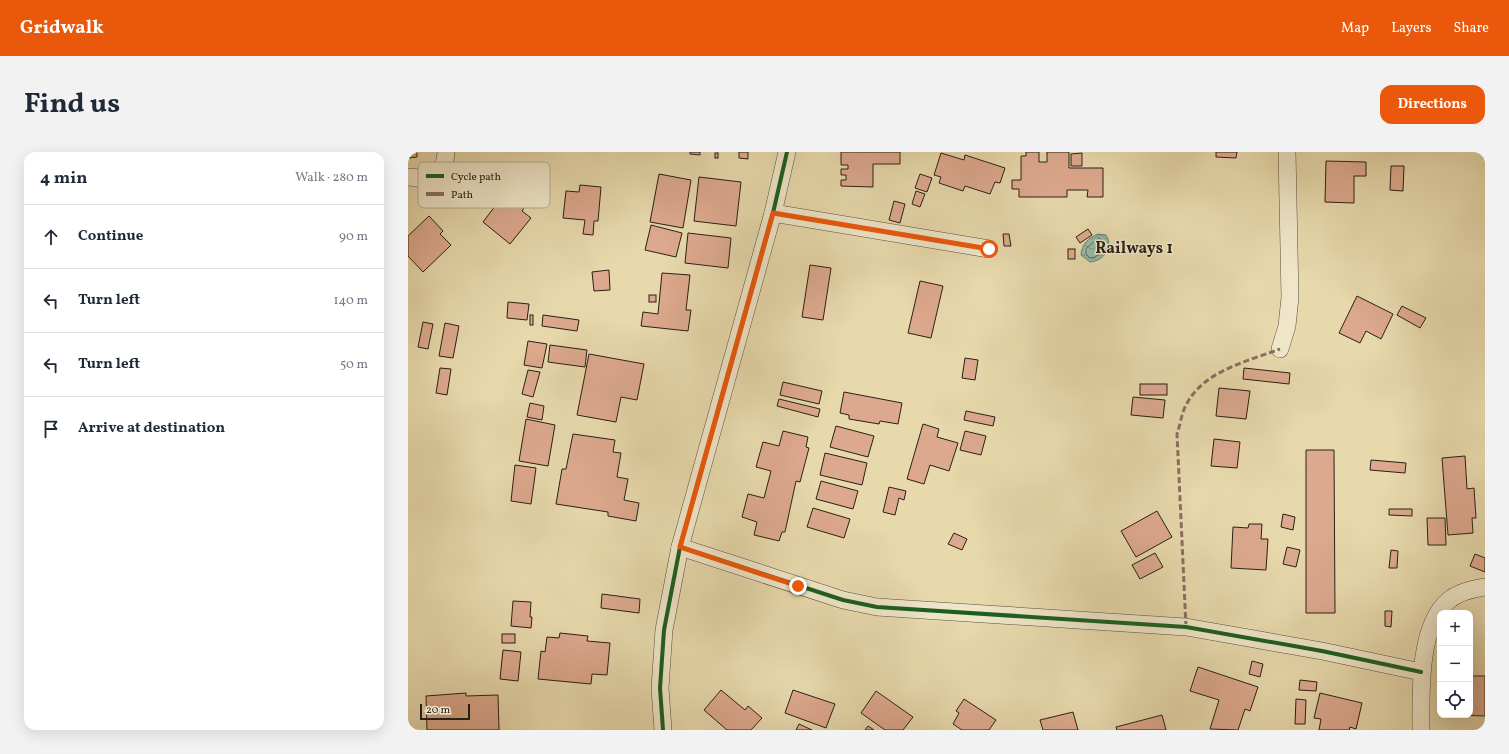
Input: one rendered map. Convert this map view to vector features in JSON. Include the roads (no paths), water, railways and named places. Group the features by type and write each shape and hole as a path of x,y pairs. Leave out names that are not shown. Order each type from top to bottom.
{"street":[{"path":"445,162 446,152"},
{"path":"663,730 660,688 664,630 680,547 773,213 787,152"},
{"path":"1280,349 1287,326 1290,298 1287,152"},
{"path":"408,177 418,178"},
{"path":"773,213 989,249"},
{"path":"680,547 817,592 877,607 1186,627 1322,651 1421,672"},
{"path":"1421,730 1421,672 1436,615 1448,601 1458,594 1485,587"}],"water":[{"path":"1098,234 1106,235 1109,245 1108,249 1099,259 1090,262 1081,255 1082,251 1086,242 1091,237"}],"district":[{"name":"Railways 1","path":"1134,249"}]}
